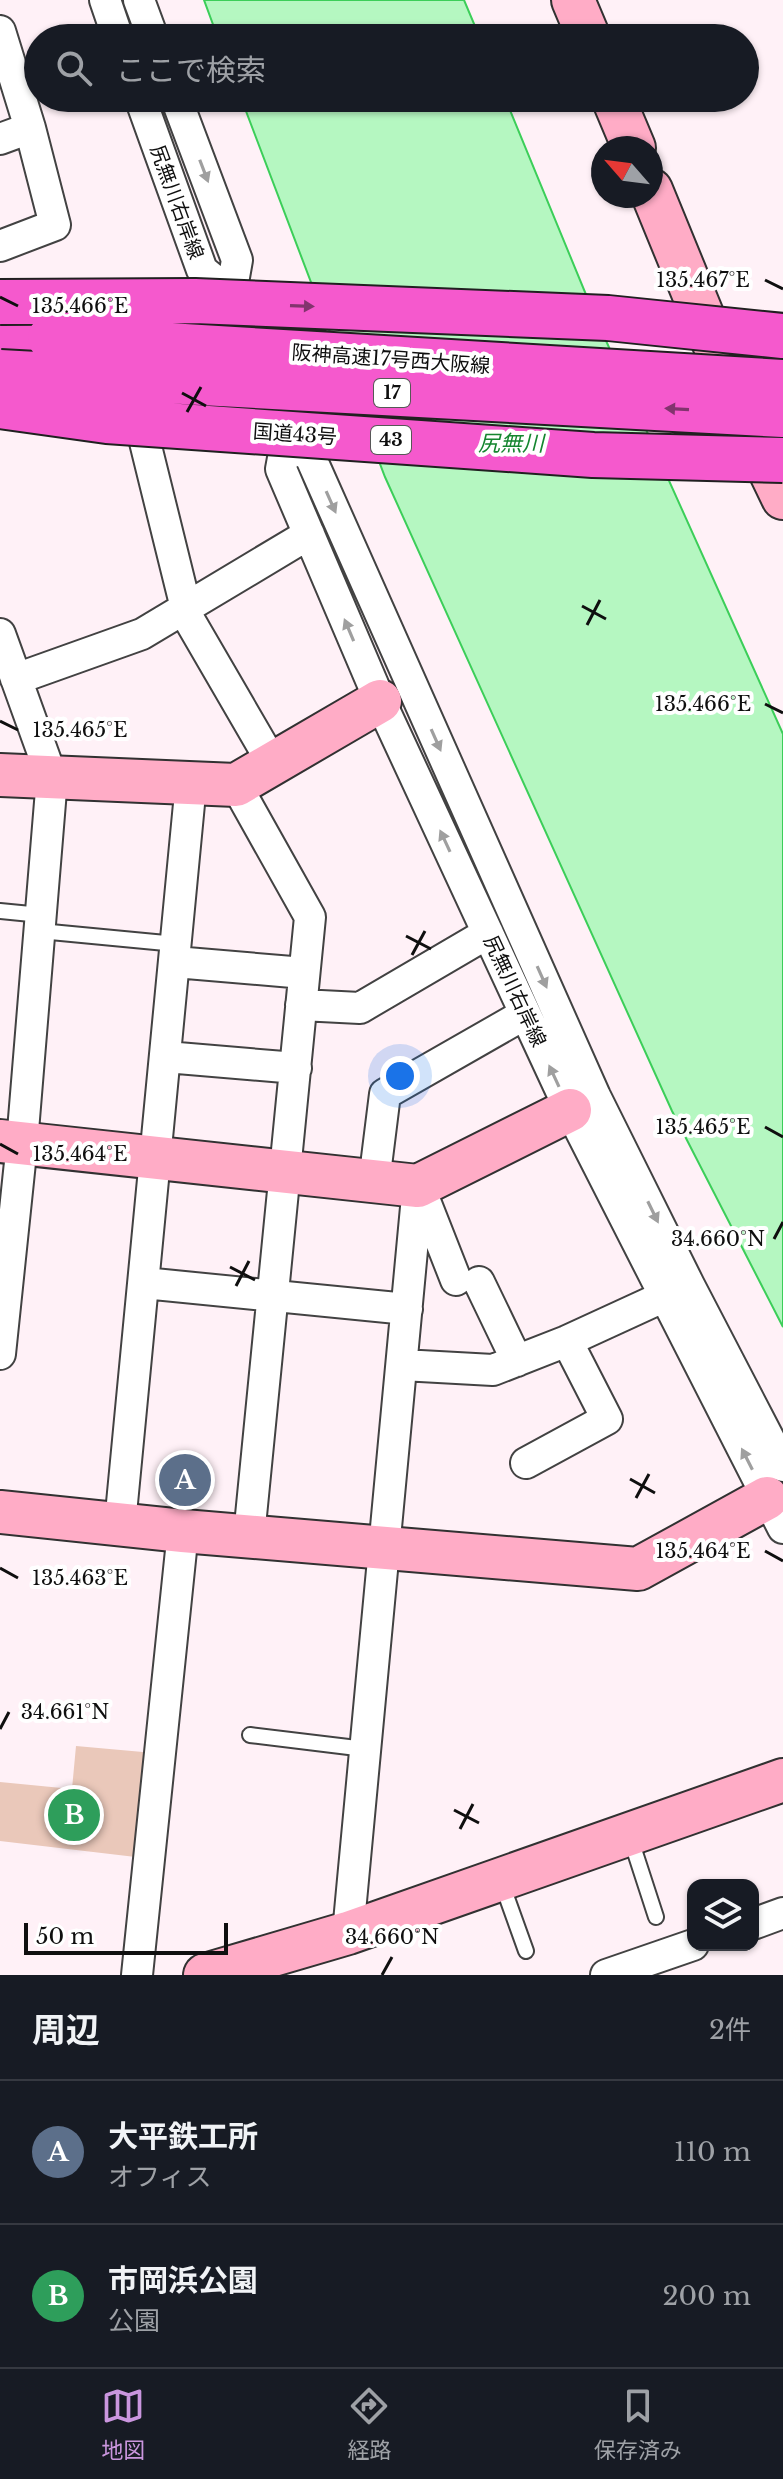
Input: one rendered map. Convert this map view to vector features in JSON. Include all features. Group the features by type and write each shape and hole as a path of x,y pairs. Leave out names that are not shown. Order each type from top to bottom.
{"highway":[{"path":"0,291 79,290 234,277"},
{"path":"0,302 195,301 608,318 783,336"},
{"name":"阪神高速17号西大阪線","path":"0,335 47,356 783,415"},
{"path":"47,356 544,341 783,352"},
{"path":"47,356 461,421 783,447"},
{"name":"阪神高速17号西大阪線","path":"0,372 47,356 783,382"},
{"name":"国道43号","path":"0,406 107,421 593,455 783,460"},
{"path":"0,413 143,434 286,442"}],"street":[{"path":"105,0 113,24"},
{"path":"139,0 148,24"},
{"path":"573,0 583,24"},
{"path":"0,31 24,109"},
{"path":"0,246 55,225 25,112"},
{"name":"尻無川右岸線","path":"145,112 202,270 234,277"},
{"name":"尻無川右岸線","path":"181,112 234,277"},
{"path":"619,112 629,136"},
{"path":"0,139 30,128"},
{"path":"658,208 744,417 783,498"},
{"path":"0,1512 183,1531 638,1569 778,1497 689,1285 595,1096 310,456 286,442 234,277"},
{"path":"143,434 184,600 183,609 273,764"},
{"name":"尻無川右岸線","path":"286,442 281,469 380,701 525,1014 665,1296 778,1497"},
{"path":"16,679 142,634 309,534"},
{"path":"0,634 52,778 40,923 11,1142 0,1354"},
{"path":"0,775 236,785 380,701"},
{"path":"120,1524 191,783"},
{"path":"236,785 310,917 249,1536"},
{"path":"301,1005 360,1008 488,933"},
{"path":"176,953 304,973"},
{"path":"374,1182 385,1094 525,1014"},
{"path":"166,1057 296,1068"},
{"path":"11,1142 418,1186 570,1110"},
{"path":"418,1186 467,1281 517,1361"},
{"path":"348,1933 418,1186"},
{"path":"144,1283 407,1309"},
{"path":"402,1365 493,1370 567,1341 665,1296"},
{"path":"526,1463 607,1419 567,1341"},
{"path":"137,1975 183,1531"},
{"path":"205,1975 348,1933 783,1780"},
{"path":"759,1922 783,1913"},
{"path":"606,1975 687,1947"}],"lane":[{"path":"0,911 176,953"},
{"path":"250,1735 365,1749"},
{"path":"629,1834 656,1917"},
{"path":"501,1880 526,1951"}],"shaded area":[{"path":"76,1746 154,1753 144,1858 0,1841 0,1782 72,1789"}],"water":[{"path":"204,0 464,0 474,24 213,24"},
{"name":"尻無川","path":"246,112 511,112 594,314 783,734 783,1327 672,1111 385,477"}],"place":[{"name":"大平鉄工所","path":"185,1480"},
{"name":"市岡浜公園","path":"74,1815"}]}
